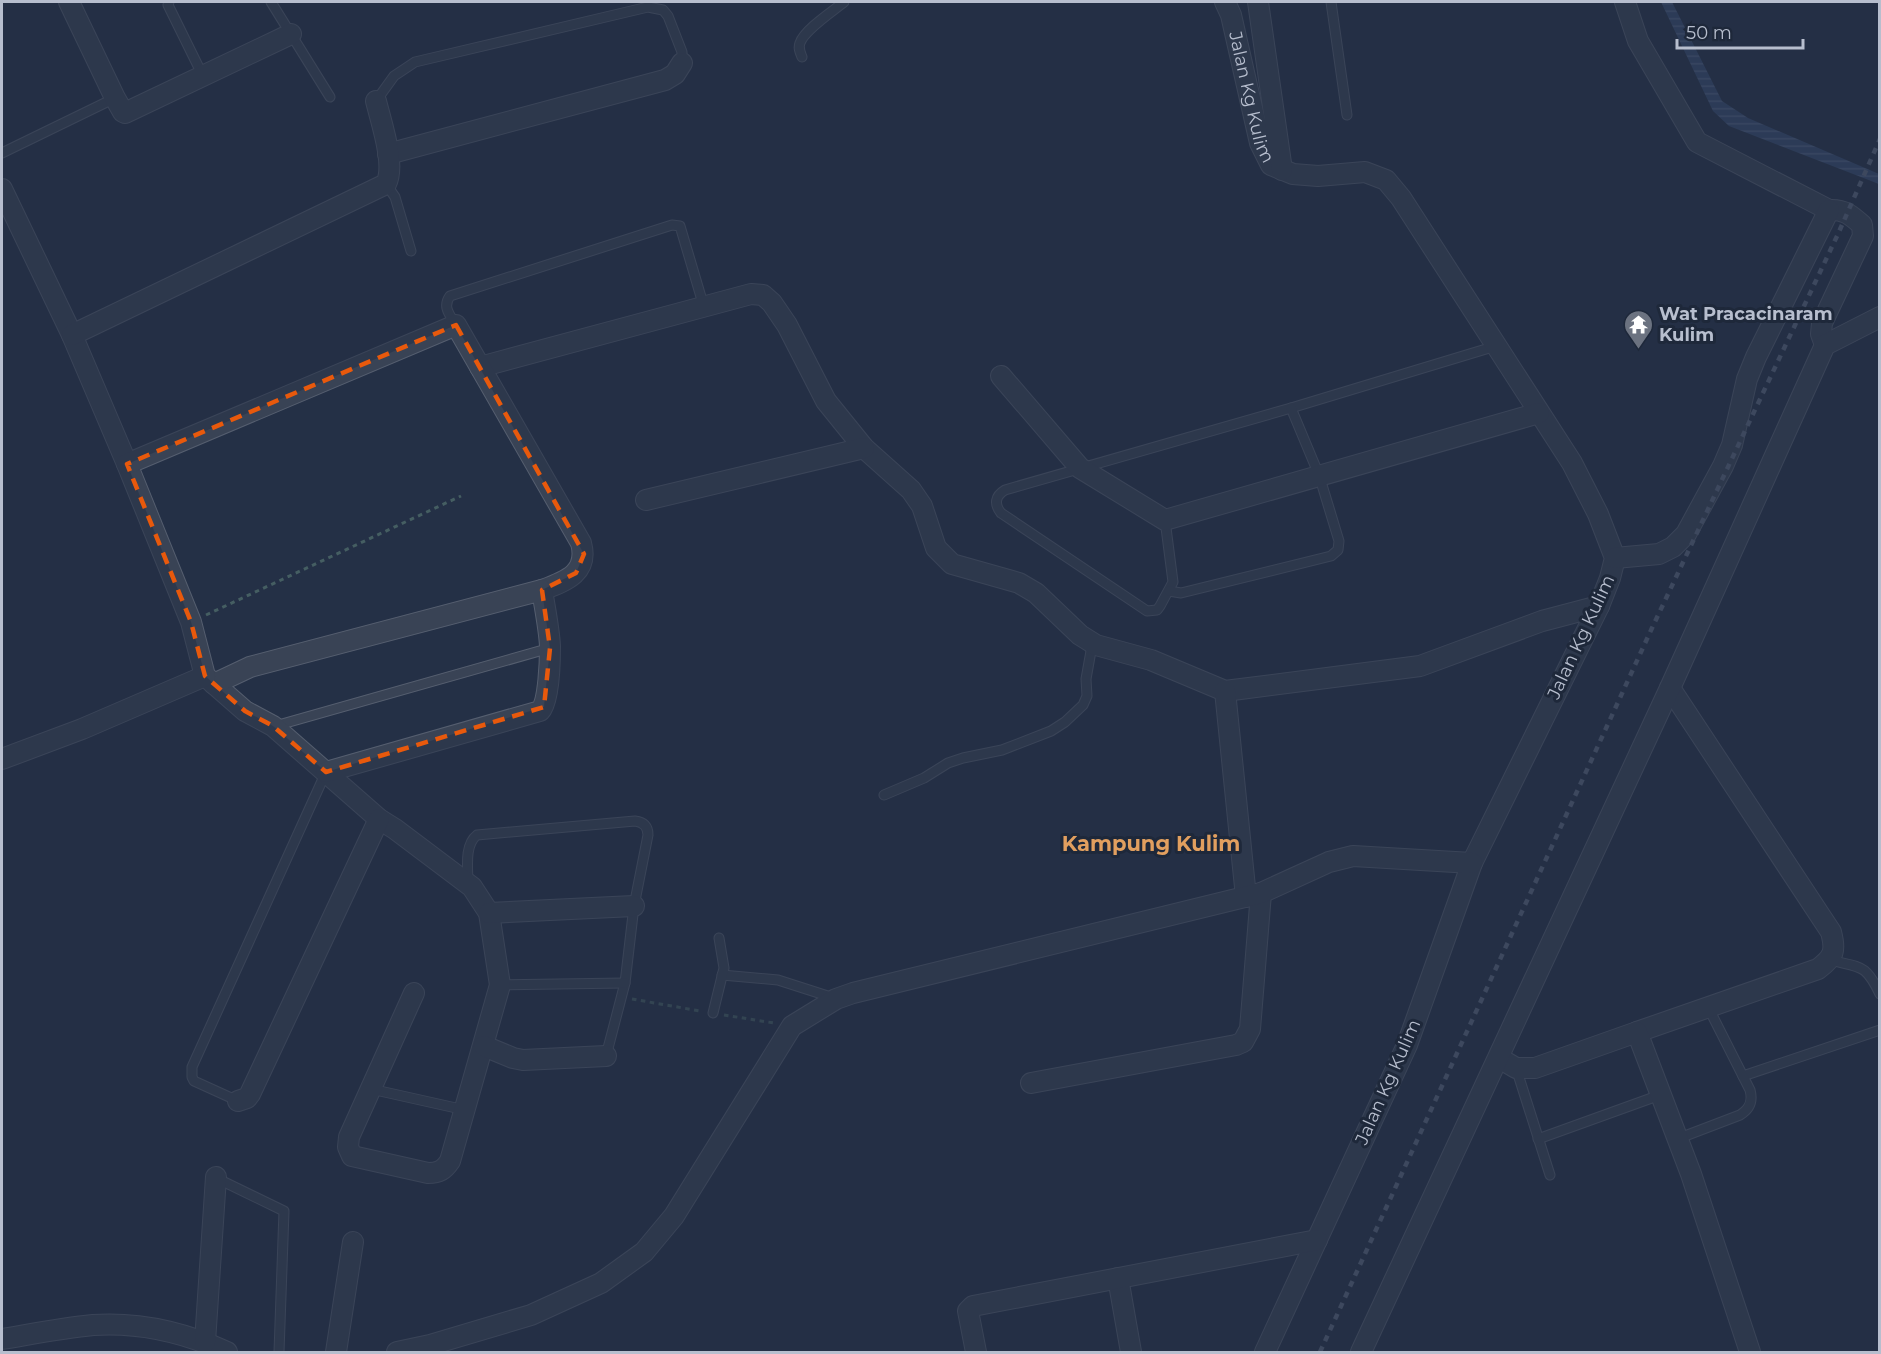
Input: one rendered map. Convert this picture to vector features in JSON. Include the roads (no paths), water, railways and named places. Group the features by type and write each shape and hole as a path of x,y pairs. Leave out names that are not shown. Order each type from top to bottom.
{"street":[{"path":"69,2 115,98 125,113 291,34"},
{"name":"Jalan Kg Kulim","path":"1225,2 1231,15 1260,143 1271,165 1293,174 1318,176 1365,172 1386,180 1401,198 1572,463 1598,514 1615,558 1599,606 1472,863 1407,1044 1263,1352"},
{"path":"1258,2 1282,170"},
{"path":"1625,2 1638,41 1697,141 1829,210 1838,209 1848,212 1862,225 1863,236 1822,323 1821,334 1825,345"},
{"path":"388,154 665,80 675,74 682,63"},
{"path":"72,335 386,184 390,177 388,154 376,100"},
{"path":"4,200 72,335 191,622 209,680 245,711 273,726 379,819 468,884 489,913 500,985 450,1161 445,1169 437,1173 352,1156 348,1148 349,1137 414,993"},
{"path":"1615,558 1659,554 1673,547 1686,534 1732,445 1747,379 1756,357 1829,210"},
{"path":"480,367 751,294 763,295 772,303 787,326 826,402 864,448 910,490 922,506 936,548 952,564 1018,583 1036,593 1080,635 1096,645 1151,660 1225,691 1420,666 1542,621 1599,606"},
{"path":"1360,1353 1507,1063 1670,688 1825,345 1880,317"},
{"path":"2,759 209,680 250,667 542,590 576,573 582,564 584,554 581,543 456,326 127,464"},
{"path":"1001,376 1080,468 1165,520 1539,412"},
{"path":"646,500 864,448"},
{"path":"326,771 540,711 546,698 550,648 542,590"},
{"path":"1507,1063 1535,1068 1818,969 1830,960 1835,946 1831,932 1670,688"},
{"path":"1030,1083 1236,1045 1243,1042 1250,1029 1254,895 1225,691"},
{"path":"238,1101 247,1098 250,1094 379,819"},
{"path":"396,1353 430,1346 531,1315 601,1282 644,1252 674,1216 792,1026 836,999 1254,895 1329,862 1353,856 1472,863"},
{"path":"489,913 634,906"},
{"path":"1637,1032 1677,1139 1750,1353"},
{"path":"484,1046 523,1060 606,1056"},
{"path":"205,1342 216,1177"},
{"path":"976,1353 969,1311 973,1306 1317,1240"},
{"path":"336,1353 352,1242"},
{"path":"1118,1278 1131,1353"},
{"path":"2,1339 93,1325 124,1325 183,1334 227,1353"}],"lane":[{"path":"169,2 168,5 203,76"},
{"path":"271,2 330,98"},
{"path":"802,57 799,49 800,41 844,2"},
{"path":"1331,2 1347,115"},
{"path":"376,100 394,76 415,62 648,7 663,10 668,16 682,52 682,63"},
{"path":"2,153 115,98"},
{"path":"386,184 395,196 411,250"},
{"path":"456,326 447,309 446,301 450,296 672,225 680,226 704,307"},
{"path":"1165,520 1173,579 1169,591 1157,610 1147,611 1001,513 996,500 1005,490 1291,408 1496,346"},
{"path":"1169,591 1181,593 1335,554 1339,541 1319,475 1291,408"},
{"path":"884,795 924,778 948,763 1002,750 1065,722 1083,705 1087,696 1086,679 1090,651 1088,640"},
{"path":"273,726 550,648"},
{"path":"238,1101 194,1081 192,1067 326,771"},
{"path":"468,884 469,846 477,835 640,821 648,830 634,906 625,983 606,1056"},
{"path":"713,1013 724,968 719,938"},
{"path":"1830,960 1864,969 1870,974 1880,994"},
{"path":"722,975 778,980 836,999"},
{"path":"500,985 625,983"},
{"path":"1677,1139 1747,1111 1752,1097 1708,1007"},
{"path":"1743,1076 1880,1030"},
{"path":"1507,1063 1550,1174"},
{"path":"372,1089 465,1110"},
{"path":"1538,1139 1660,1095"},
{"path":"216,1177 284,1211 279,1353"}],"water":[{"path":"1661,2 1672,2 1722,101 1748,118 1879,174 1879,184 1729,126 1713,111"}],"railway":[{"path":"1320,1352 1652,628 1838,234 1880,139"}],"place":[{"name":"Wat Pracacinaram Kulim","path":"1638,350"}],"district":[{"name":"Kampung Kulim","path":"1151,844"}]}
